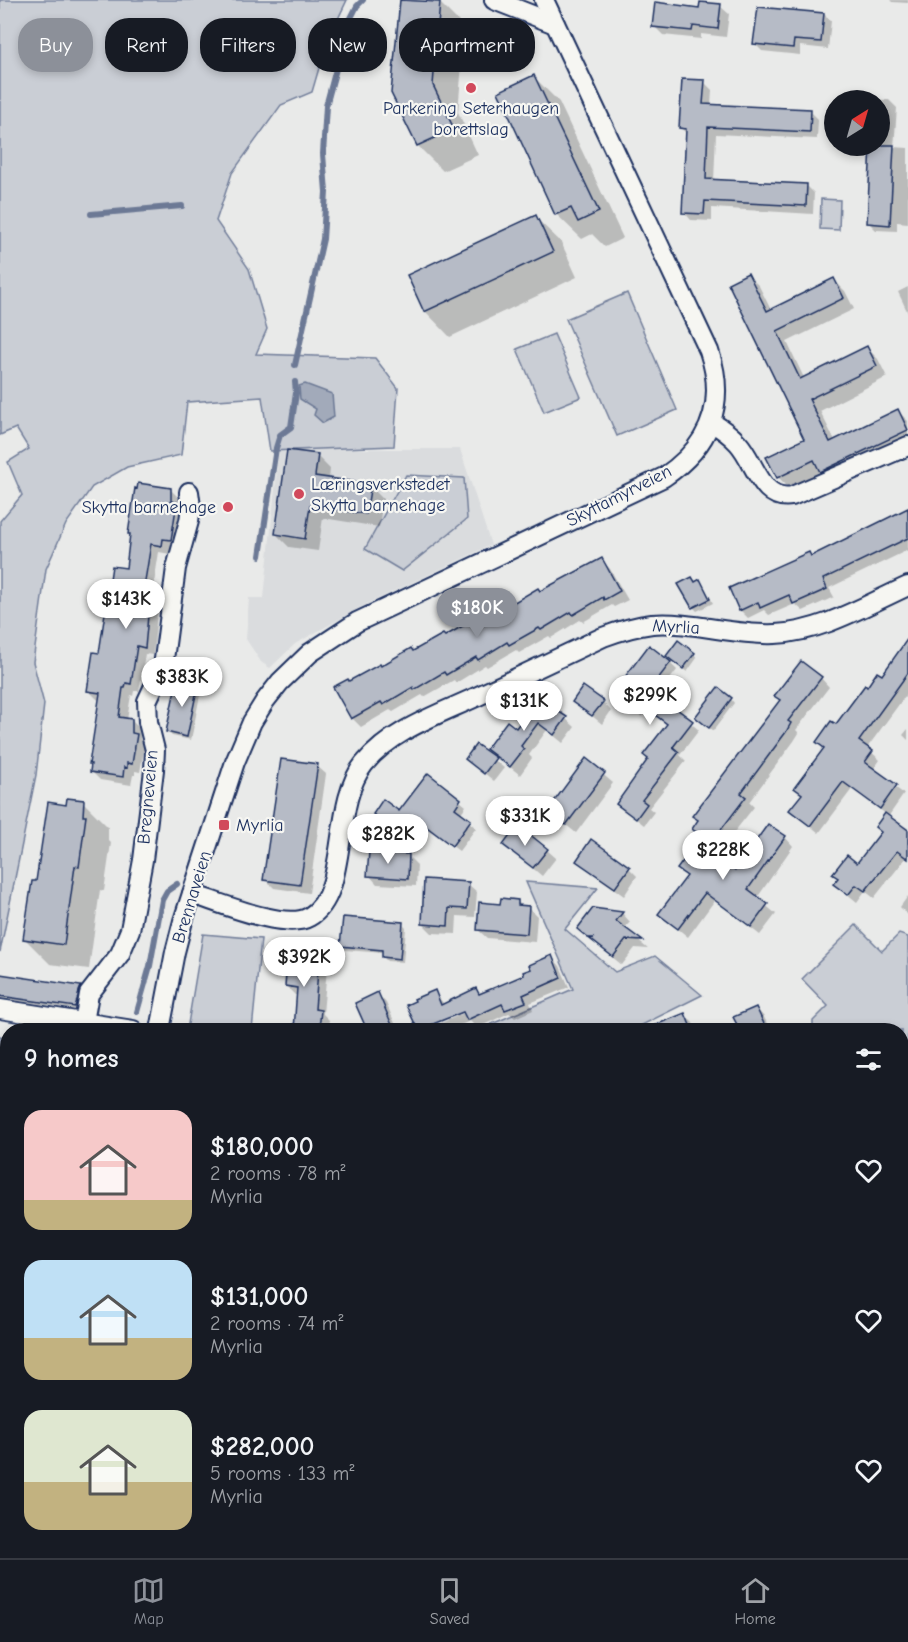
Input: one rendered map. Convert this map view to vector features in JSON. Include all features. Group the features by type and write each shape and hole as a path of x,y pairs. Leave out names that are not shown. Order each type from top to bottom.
{"street":[{"path":"494,0 555,24"},
{"name":"Skyttamyrveien","path":"265,701 299,663 345,629 401,600 664,477 694,450 711,423 717,386 709,351 544,0"},
{"path":"711,423 738,443 767,489 784,498 908,446"},
{"name":"Bregneveien","path":"84,1022 89,994 120,954 130,930 143,860 154,770 154,750 148,722 147,701 163,667 176,568 186,537 190,514 189,492"},
{"name":"Myrlia","path":"192,894 278,921 298,922 311,916 325,903 331,891 343,817 354,781 364,764 381,747 411,727 603,637 631,627 653,624 759,634 794,632 834,620 908,586"},
{"name":"Brennaveien","path":"161,1023 175,952 192,894 235,762 246,735 265,701"},
{"path":"0,1009 90,1023"}],"shaded area":[{"path":"0,0 347,0 338,18 308,18 308,72 318,72 312,92 281,105 232,173 216,221 249,269 267,329 256,354 375,358 398,388 394,446 270,451 262,397 187,402 181,455 127,467 92,487 66,524 46,569 33,662 44,704 36,775 0,952 0,521 22,495 8,462 29,449 16,428 0,435"},
{"path":"821,199 840,200 839,230 820,229"},
{"path":"627,293 677,410 617,436 566,319"},
{"path":"554,334 581,397 544,412 517,349"},
{"path":"279,449 460,449 491,545 363,606 295,644 270,668 261,662 246,639 249,598 264,598"},
{"path":"406,475 464,478 467,519 402,571 365,549"},
{"path":"526,882 598,888 565,929 615,972 655,956 702,995 646,1023 494,1023 573,989"},
{"path":"856,925 882,951 899,934 908,937 908,1023 813,1023 828,1006 802,979"},
{"path":"203,934 261,939 253,1023 188,1023"}],"water":[{"path":"305,384 332,394 334,417 323,423 314,415 316,409 300,399 299,386"}],"building":[{"path":"400,0 440,2 439,18 399,18 399,72 434,72 433,85 454,129 417,146 391,93"},
{"path":"655,2 699,8 700,2 721,4 718,29 693,26 692,31 652,27"},
{"path":"758,7 824,13 821,42 794,40 793,48 753,44"},
{"path":"534,75 599,212 578,222 571,208 555,215 498,92"},
{"path":"682,79 705,80 703,104 811,109 810,132 708,127 706,179 807,184 806,206 705,201 704,214 682,213 686,129 679,128"},
{"path":"890,145 894,145 890,225 867,223 870,156 890,156"},
{"path":"536,215 553,252 424,312 407,275"},
{"path":"748,273 767,311 834,278 844,298 777,331 800,379 867,346 877,366 809,399 830,442 898,409 908,430 820,472 814,460 777,478 766,457 804,439 728,283"},
{"path":"287,450 318,454 315,476 371,484 366,514 310,506 305,539 275,534"},
{"path":"138,483 171,488 171,501 177,502 171,540 163,539 162,546 151,544 144,587 146,587 145,593 150,594 145,648 137,646 131,684 126,683 123,688 119,717 132,719 132,733 137,734 132,764 127,763 127,768 124,767 123,777 90,772 91,764 89,764 100,693 87,691 93,652 99,653 112,566 126,568 130,534 128,534 135,488 137,489"},
{"path":"908,508 908,538 823,579 827,589 793,604 789,595 760,608 758,602 739,611 729,588 809,552 811,556"},
{"path":"602,558 620,591 604,600 603,597 573,615 571,612 541,630 539,628 509,645 507,642 478,660 476,657 446,675 444,672 414,690 413,687 383,705 381,702 351,719 333,687 380,664 381,666 411,648 413,651 443,634 445,636 475,619 476,621 507,604 508,606 538,588 540,591"},
{"path":"692,577 695,582 700,579 710,599 692,608 678,584"},
{"path":"908,638 908,673 859,741 873,751 865,762 897,785 880,809 843,782 810,826 789,810 802,794 794,788 824,748 816,742 831,721 836,724 877,672 882,675"},
{"path":"678,640 695,653 683,669 666,656"},
{"path":"649,645 671,662 650,689 693,721 673,747 679,752 642,800 647,804 636,819 616,804 648,759 643,755 667,724 639,703 634,711 612,694"},
{"path":"801,661 822,677 788,721 791,723 786,732 741,793 746,797 711,843 692,829 698,820 692,816 780,700 774,696"},
{"path":"177,680 198,685 187,737 166,732"},
{"path":"583,686 604,701 592,716 572,702"},
{"path":"718,687 732,698 709,728 695,717"},
{"path":"538,698 567,717 554,735 538,723 521,746 524,749 510,767 486,749 507,721 516,728"},
{"path":"476,744 496,758 484,774 465,759"},
{"path":"586,758 605,773 566,825 547,811"},
{"path":"281,759 318,764 300,885 263,880"},
{"path":"428,773 461,799 455,808 471,820 452,846 412,816 411,824 402,836 373,814 383,799 399,811"},
{"path":"67,798 84,800 83,816 86,816 79,867 75,866 64,945 23,939 32,881 36,881 48,802 66,805"},
{"path":"885,813 908,830 908,859 897,851 865,891 856,885 848,895 833,884 838,878 832,874 847,855 857,863 881,832 875,827"},
{"path":"768,824 786,836 748,889 768,904 751,927 705,893 678,929 658,914 687,876 677,869 697,842 735,870"},
{"path":"518,825 548,849 533,868 503,845"},
{"path":"591,839 630,867 615,888 576,861"},
{"path":"369,852 409,854 408,879 367,876"},
{"path":"424,879 469,882 467,909 449,908 448,926 422,924"},
{"path":"501,898 518,900 518,905 529,906 527,934 477,930 479,902 500,904"},
{"path":"593,908 623,912 616,921 643,941 626,940 613,957 590,939 594,938 588,938 577,929"},
{"path":"343,917 403,922 400,959 382,957 382,950 340,946"},
{"path":"292,947 305,949 312,957 319,957 315,1009 321,1010 320,1023 294,1023 297,988 285,986 287,962 290,962"},
{"path":"552,955 561,978 523,995 526,1002 505,1010 502,1004 467,1020 463,1012 436,1023 415,1023 406,1005 435,990 441,1005 476,988 479,994 524,975 523,972 531,969 529,965"},
{"path":"0,974 81,986 75,1007 0,996"},
{"path":"378,992 391,1023 364,1023 355,1003"},
{"path":"756,1007 764,1023 736,1023 733,1017"},
{"path":"685,1013 689,1023 660,1023"}],"waterway":[{"path":"295,365 323,239 326,192 323,154 326,106 348,24 357,6 363,0"},
{"path":"91,214 182,206"},
{"path":"260,556 276,448 280,435 291,427 296,393 295,382"},
{"path":"137,1012 150,966 162,900 167,891 177,884"}],"place":[{"name":"Parkering Seterhaugen borettslag","path":"471,88"},
{"name":"Læringsverkstedet Skytta barnehage","path":"299,494"},
{"name":"Skytta barnehage","path":"228,507"},
{"name":"Myrlia","path":"224,825"}]}
